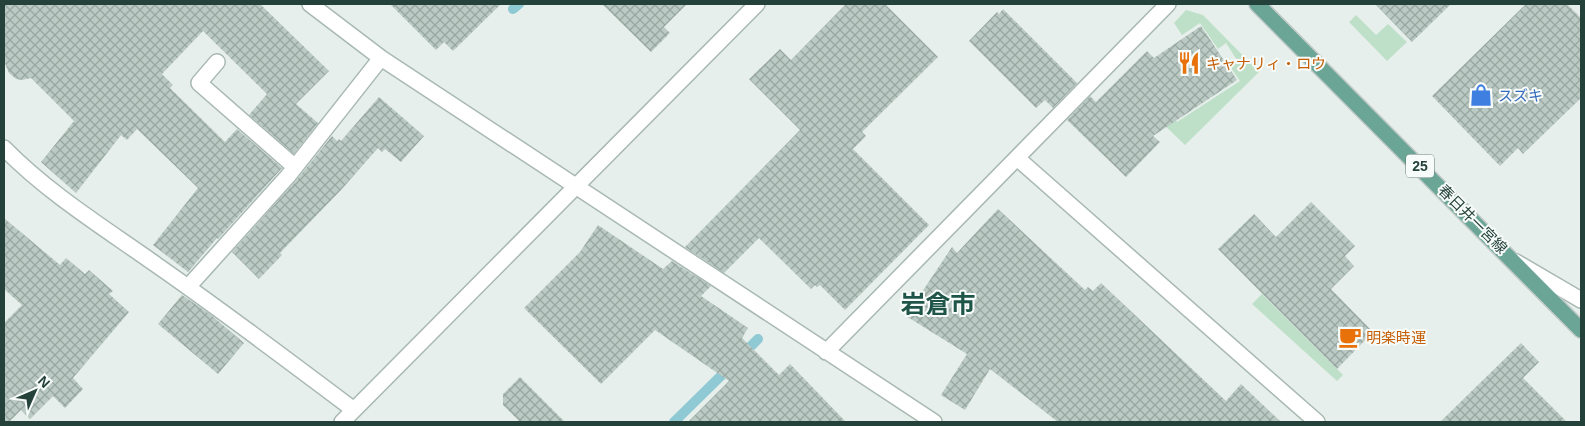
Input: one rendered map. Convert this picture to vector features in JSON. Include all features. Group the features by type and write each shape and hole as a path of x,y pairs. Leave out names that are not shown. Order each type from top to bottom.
{"main road":[{"name":"春日井一宮線","path":"1257,4 1581,330"}],"street":[{"path":"342,422 757,4"},
{"path":"826,352 1168,4"},
{"path":"319,6 381,58 934,422"},
{"path":"188,287 295,167 381,58"},
{"path":"217,62 199,83 295,167"},
{"path":"4,148 20,165 53,192 188,287 354,410"},
{"path":"1017,158 1316,422"},
{"path":"1513,260 1581,300"}],"green space":[{"path":"1186,10 1203,15 1259,72 1185,145 1160,121 1170,111 1177,122 1240,81 1229,65 1237,60 1226,43 1218,49 1200,23 1182,35 1174,23"},
{"path":"1356,15 1376,35 1388,24 1407,42 1387,61 1349,22"},
{"path":"1262,294 1343,375 1337,381 1252,304"}],"building":[{"path":"4,4 260,4 329,71 296,104 318,123 294,154 249,115 267,94 203,31 162,74 173,85 170,88 225,142 237,129 282,168 188,272 153,245 198,188 137,129 127,140 121,135 76,193 41,162 74,121 31,78 16,79 9,73 4,61"},
{"path":"390,4 501,4 453,51 444,42 436,50"},
{"path":"602,4 687,4 664,27 670,33 651,52"},
{"path":"846,4 885,4 938,57 862,132 866,136 853,149 929,225 845,310 820,285 817,287 815,285 811,289 759,238 724,273 685,247 800,130 749,79 780,49 791,60"},
{"path":"1375,4 1451,4 1412,42"},
{"path":"1526,4 1567,4 1581,18 1581,98 1523,154 1518,148 1500,166 1432,96"},
{"path":"1003,9 1077,83 1053,108 1045,100 1036,108 969,41 997,12 999,14"},
{"path":"1201,26 1237,80 1153,136 1160,142 1126,177 1067,120 1090,96 1096,102 1147,51 1154,58"},
{"path":"379,97 424,136 401,162 385,149 382,152 378,148 341,190 280,253 282,255 259,279 232,252 295,182 332,136 337,141 339,139 341,141"},
{"path":"1311,202 1355,246 1345,256 1354,266 1331,289 1373,332 1337,369 1218,249 1254,214 1276,237"},
{"path":"998,209 1085,290 1088,287 1093,291 1101,283 1226,401 1241,384 1281,422 1058,422 990,369 965,410 941,395 967,354 906,316 952,247 957,253"},
{"path":"4,218 60,265 66,258 85,274 89,270 113,291 109,294 129,312 73,378 83,389 65,408 53,396 30,419 21,410 9,422 4,422 4,323 22,305 4,289"},
{"path":"598,225 663,269 672,261 711,286 701,296 748,328 742,338 779,375 790,364 846,422 688,422 729,381 655,330 601,384 524,308 580,252"},
{"path":"182,295 211,315 244,343 218,374 158,324"},
{"path":"1521,343 1539,362 1523,378 1567,422 1440,422"},
{"path":"520,377 565,422 520,422 503,405 503,394"}],"waterway":[{"path":"513,9 519,4"},
{"path":"741,356 758,339"},
{"path":"674,422 731,366"}],"place":[{"name":"キャナリィ・ロウ","path":"1189,63"},
{"name":"スズキ","path":"1481,95"},
{"name":"明楽時運","path":"1350,337"}],"district":[{"name":"岩倉市","path":"938,304"}]}
